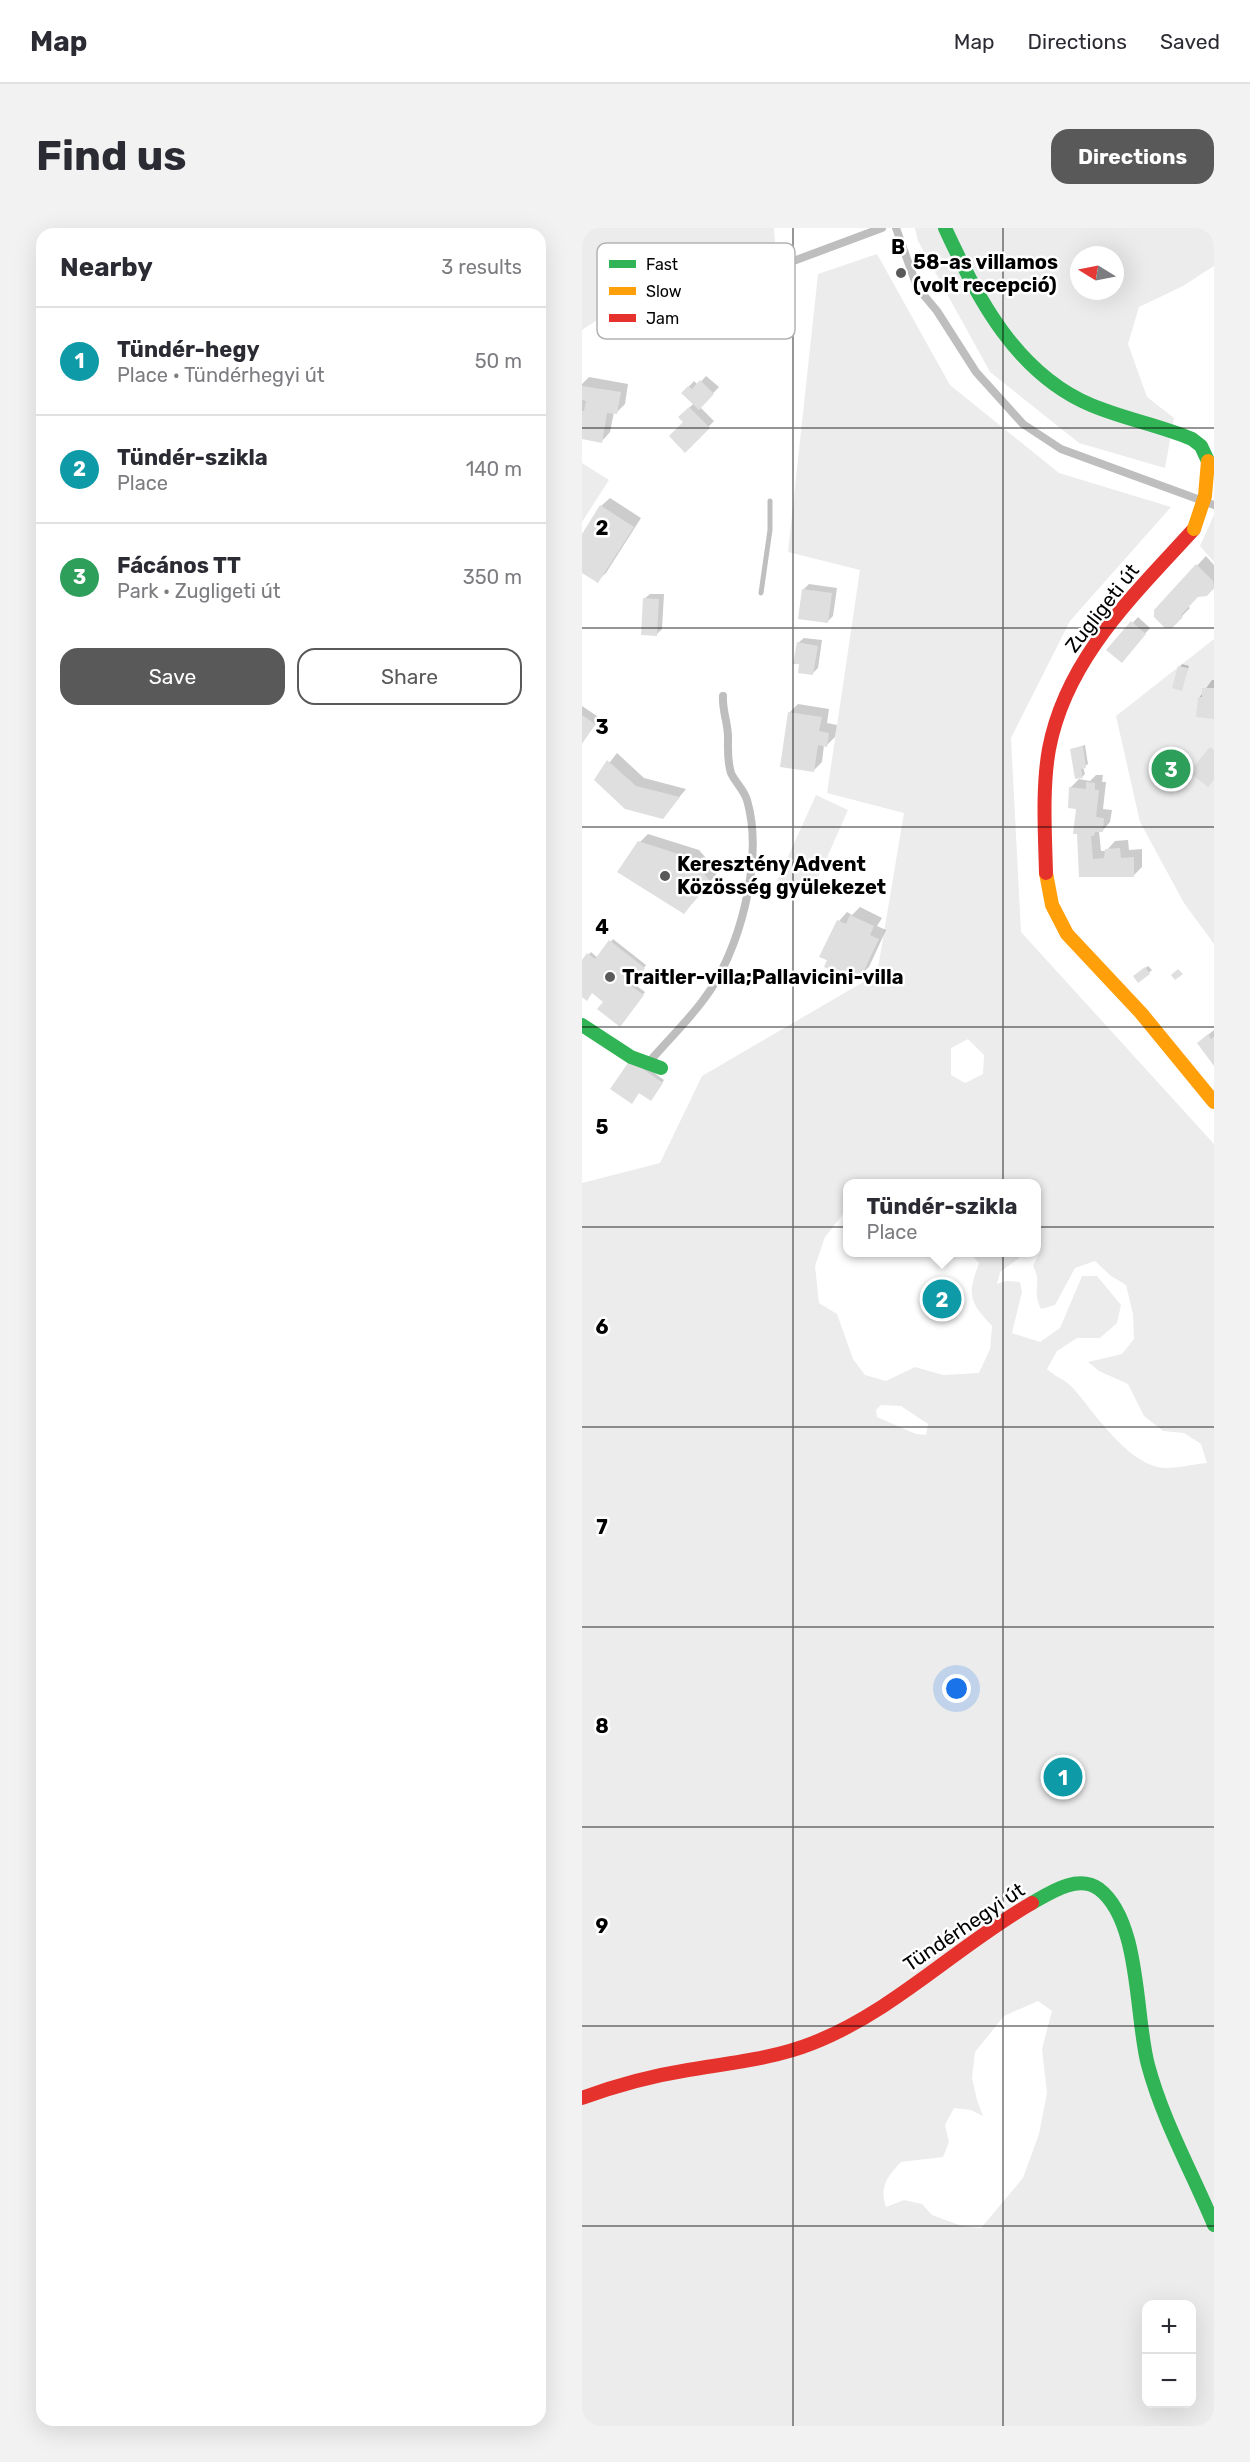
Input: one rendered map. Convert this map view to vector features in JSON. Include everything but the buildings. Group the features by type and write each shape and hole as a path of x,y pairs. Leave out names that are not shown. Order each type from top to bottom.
{"street":[{"name":"Zugligeti út","path":"945,228 966,277 1011,342 1036,369 1063,392 1090,405 1192,438 1201,447 1208,461 1209,480 1194,529 1125,606 1098,640 1074,676 1058,713 1045,783 1048,889 1056,915 1074,942 1116,985 1214,1102"},
{"path":"582,1025 631,1057 655,1066"},
{"name":"Tündérhegyi út","path":"582,2098 638,2078 734,2064 813,2044 913,1986 1032,1901 1074,1883 1087,1884 1102,1892 1111,1901 1126,1933 1148,2065 1172,2131 1202,2192 1214,2225"}],"lane":[{"path":"795,260 882,228"},
{"path":"897,228 917,287 937,311 976,372 1023,423 1061,449 1214,505"},
{"path":"655,1066 705,999 729,956 744,914 750,871 752,828 747,798 730,770 723,696"}],"shaded area":[{"path":"582,228 774,228 775,243 597,243 597,320 582,330"},
{"path":"915,228 1214,228 1214,266 1183,286 1139,307 1128,344 1147,397 1174,418 1165,468 1079,443 990,372 918,241"},
{"path":"877,254 950,385 1059,473 1171,507 1070,621 1011,738 1021,932 1214,1144 1214,2426 582,2426 582,1183 660,1163 702,1076 877,974 904,813 827,793 860,570 788,552 818,274","holes":["968,1039 984,1055 983,1074 965,1083 951,1075 951,1048","843,1179 1041,1179 1041,1257 1038,1257 1033,1266 1036,1272 1037,1297 1041,1309 1055,1305 1075,1268 1095,1261 1111,1276 1126,1285 1133,1314 1134,1339 1122,1354 1088,1362 1099,1371 1128,1384 1144,1416 1163,1431 1184,1433 1201,1444 1207,1463 1166,1468 1139,1459 1114,1437 1070,1385 1047,1369 1057,1351 1077,1338 1100,1338 1117,1323 1121,1305 1097,1276 1082,1276 1060,1328 1040,1342 1012,1333 1022,1292 1020,1282 1006,1281 997,1284 1000,1272 1021,1257 974,1257 979,1263 973,1283 972,1298 992,1326 990,1349 979,1373 943,1375 915,1367 886,1381 865,1375 853,1359 837,1314 819,1303 815,1266 825,1237 843,1214","881,1405 901,1406 928,1424 926,1435 916,1434 877,1417 876,1410","1038,2001 1052,2011 1042,2049 1047,2093 1039,2134 1023,2178 981,2228 962,2226 932,2215 922,2204 904,2200 886,2207 884,2188 901,2162 943,2157 949,2142 945,2125 954,2108 971,2110 983,2116 972,2078 975,2052 1004,2016"]},
{"path":"582,463 609,480 582,522"},
{"path":"1214,515 1214,562 1200,546"},
{"path":"1214,639 1214,944 1184,903 1140,822 1116,716"},
{"path":"816,795 848,810 810,896 777,881"}],"waterway":[{"path":"761,593 770,530 770,501"}],"traffic: fast":[{"path":"945,228 986,307 1002,331 1041,374 1065,391 1091,405 1192,439 1201,446 1208,461"},
{"path":"582,1025 631,1057 661,1068"},
{"path":"1032,1903 1065,1886 1082,1883 1099,1889 1113,1904 1123,1923 1130,1946 1144,2045 1154,2086 1214,2225"}],"traffic: slow":[{"path":"1194,529 1205,496 1208,461"},
{"path":"1046,873 1052,905 1067,934 1141,1013 1214,1102"}],"traffic: jam":[{"path":"1046,873 1045,779 1049,749 1058,716 1071,685 1106,629 1194,529"},
{"path":"582,2098 647,2078 767,2057 813,2043 871,2014 1004,1920 1032,1903"}],"place":[{"name":"58-as villamos (volt recepció)","path":"901,273"},
{"name":"Fácános TT","path":"1171,769"},
{"name":"Keresztény Advent Közösség gyülekezet","path":"665,876"},
{"name":"Traitler-villa;Pallavicini-villa","path":"610,977"},
{"name":"Tündér-szikla","path":"942,1299"},
{"name":"Tündér-hegy","path":"1063,1777"}]}
